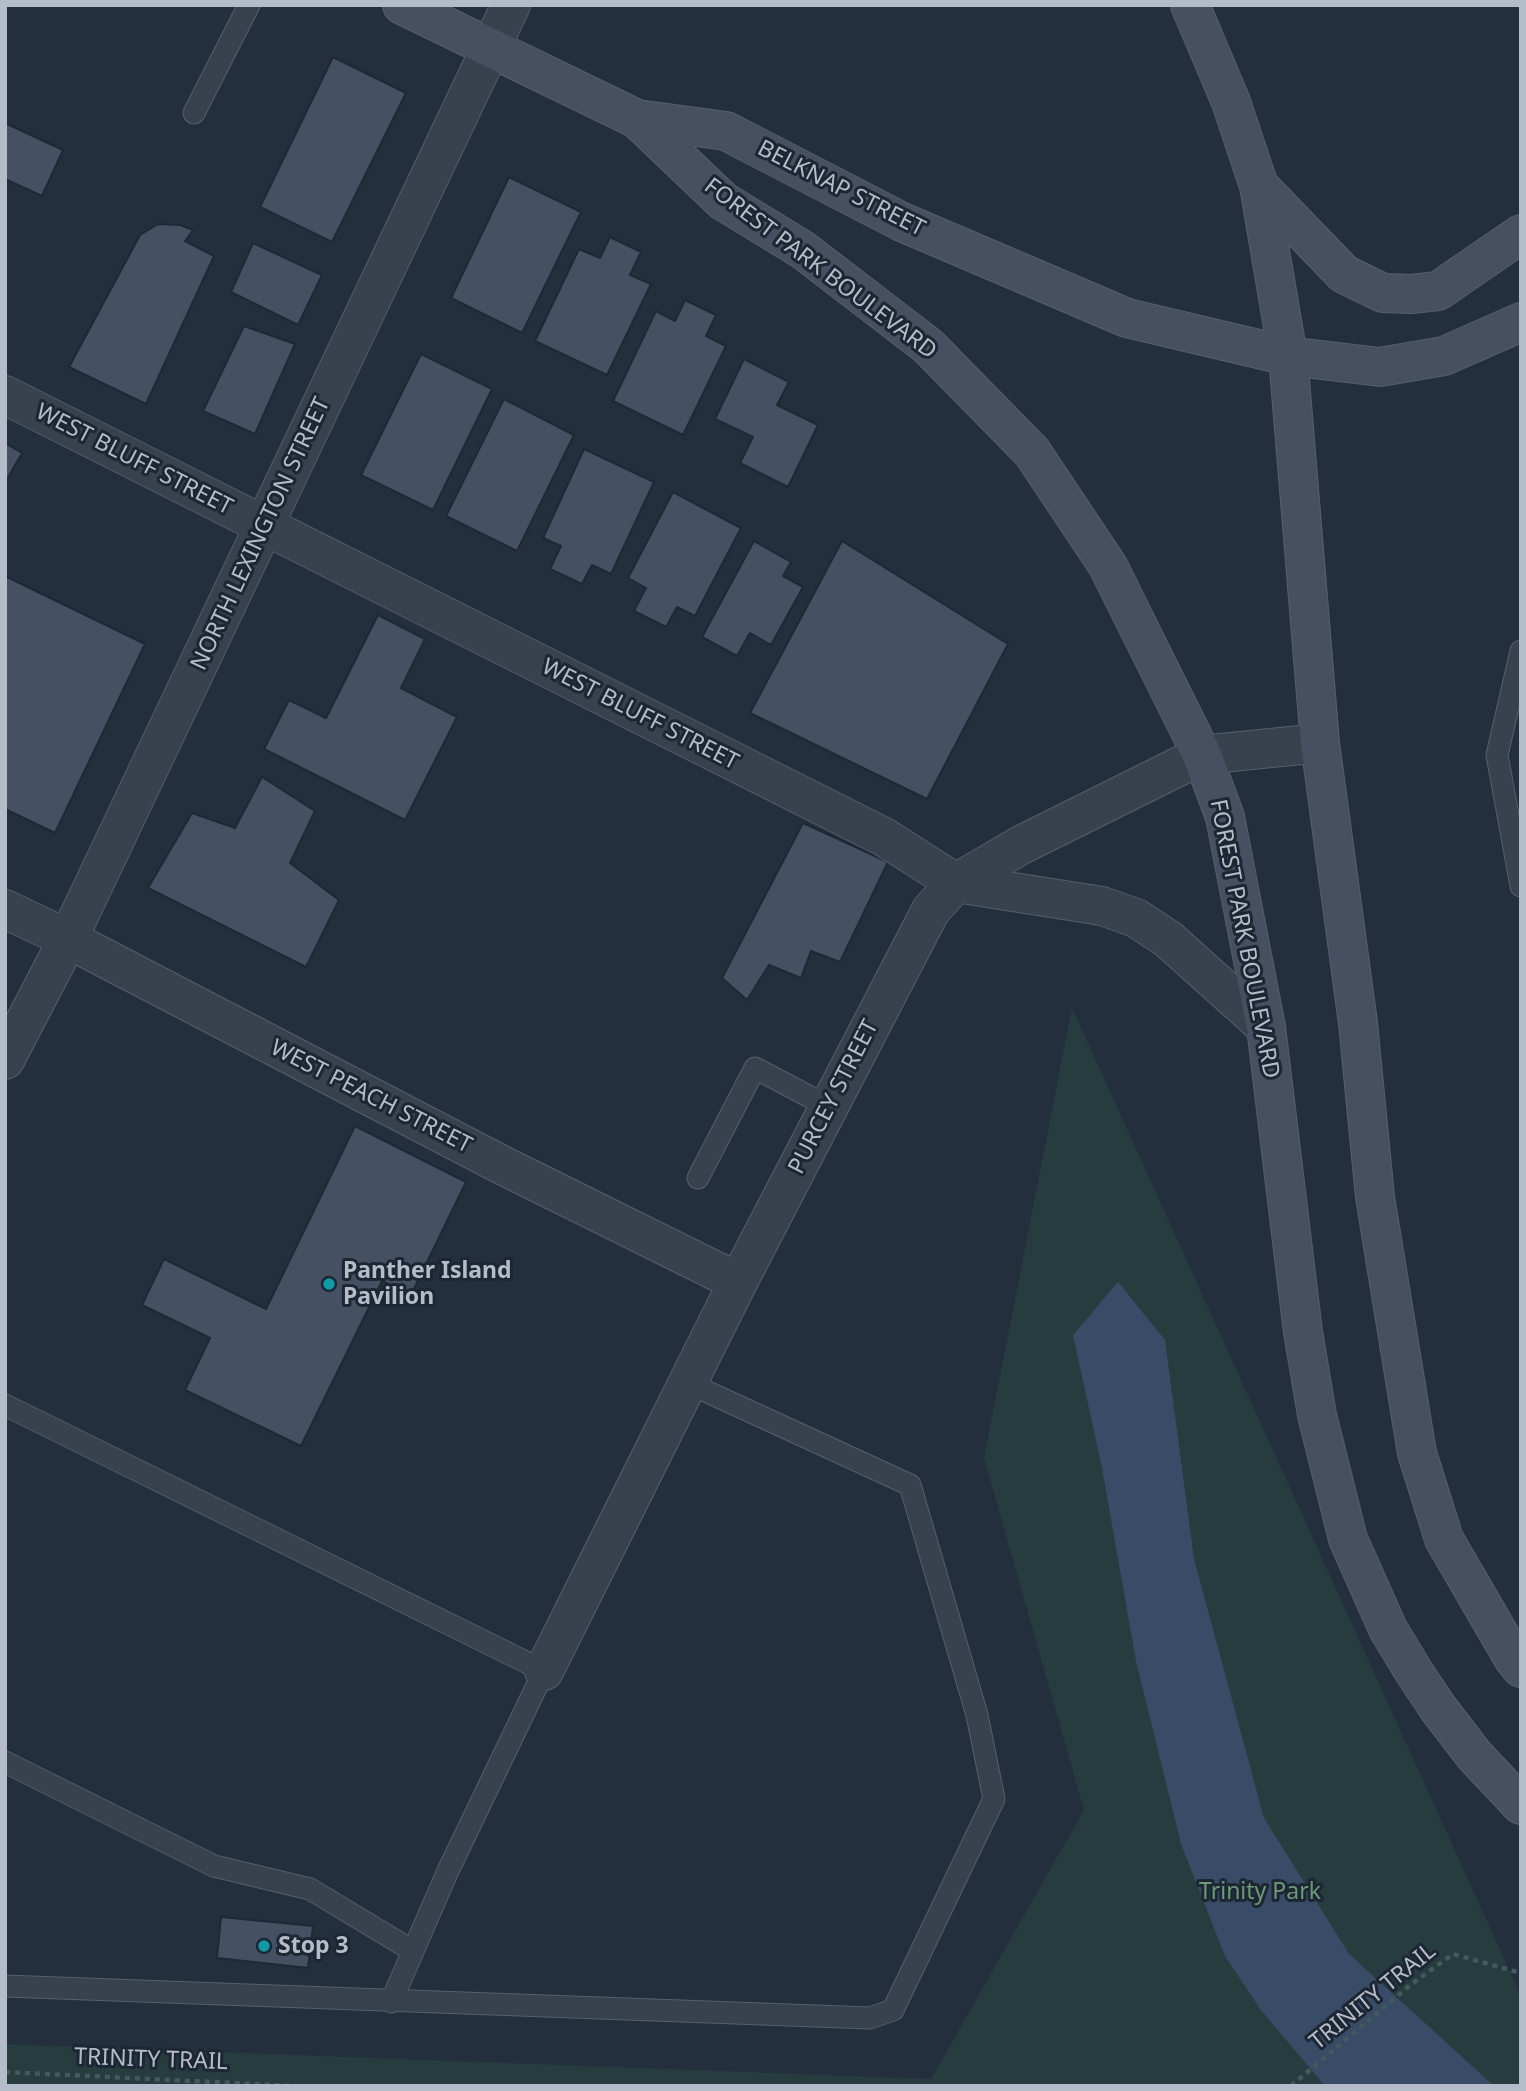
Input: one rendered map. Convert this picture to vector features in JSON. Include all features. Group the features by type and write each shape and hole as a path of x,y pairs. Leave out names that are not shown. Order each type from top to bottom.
{"main road":[{"name":"BELKNAP STREET","path":"402,5 637,119 726,131 902,222 1127,318 1288,356 1380,367 1444,356 1521,322"},
{"path":"1191,5 1231,102 1259,186 1288,356 1320,743 1358,1023 1375,1197 1417,1453 1444,1539 1521,1668"},
{"name":"FOREST PARK BOULEVARD","path":"637,119 723,201 803,250 928,346 1032,452 1108,566 1202,755 1225,817 1266,1027 1303,1332 1315,1403 1348,1539 1388,1629 1414,1672 1474,1755 1521,1805"},
{"path":"1259,186 1344,274 1383,293 1411,294 1438,290 1521,234"}],"street":[{"name":"NORTH LEXINGTON STREET","path":"5,1060 68,939 511,5"},
{"name":"WEST BLUFF STREET","path":"5,394 884,837 956,883 1102,906 1136,918 1168,939 1266,1027"},
{"name":"PURCEY STREET","path":"544,1671 738,1282 931,910 956,883 1021,845 1202,755 1320,743"},
{"name":"WEST PEACH STREET","path":"5,909 68,939 500,1164 738,1282"}],"lane":[{"path":"194,113 249,5"},
{"path":"1521,651 1497,755 1521,886"},
{"path":"698,1178 755,1068 829,1107"},
{"path":"5,1986 870,2018 894,2010 995,1799 977,1715 910,1485 688,1383"},
{"path":"5,1405 544,1671 447,1873 391,2002"},
{"path":"5,1762 214,1866 310,1889 414,1951"}],"path":[{"name":"TRINITY TRAIL","path":"1291,2086 1409,1986 1453,1954 1517,1972 1521,1976"},
{"name":"TRINITY TRAIL","path":"5,2072 296,2086"}],"green space":[{"name":"Trinity Park","path":"1072,1008 1521,1996 1521,2086 5,2086 5,2044 931,2079 1084,1810 984,1458"}],"water":[{"path":"1118,1282 1165,1340 1194,1559 1264,1818 1349,1954 1494,2086 1325,2086 1261,2010 1225,1956 1181,1844 1136,1661 1102,1468 1073,1335"}],"building":[{"path":"333,57 406,93 332,242 260,207"},
{"path":"5,123 63,150 42,196 5,179"},
{"path":"509,177 581,212 522,333 451,298"},
{"path":"158,224 180,225 193,230 185,241 214,256 146,404 69,367 140,235"},
{"path":"610,237 641,252 630,275 651,284 607,375 535,341 579,249 600,258"},
{"path":"253,243 322,275 298,325 231,292"},
{"path":"685,300 716,315 706,336 726,346 683,435 613,401 656,311 675,321"},
{"path":"244,326 295,344 255,434 203,411"},
{"path":"421,354 492,389 433,510 361,475"},
{"path":"744,359 789,382 777,405 818,425 788,487 740,463 753,437 715,419"},
{"path":"504,399 574,435 517,551 446,516"},
{"path":"5,443 22,453 5,483"},
{"path":"584,449 654,482 611,574 592,565 582,584 550,569 561,546 543,538"},
{"path":"673,492 741,528 695,616 677,607 666,627 634,611 646,588 628,578"},
{"path":"754,541 791,562 783,576 803,587 771,645 750,633 737,656 702,637"},
{"path":"842,541 1008,644 927,799 750,713"},
{"path":"7,577 145,644 55,833 5,809"},
{"path":"378,615 425,639 401,688 457,717 405,820 264,749 289,700 326,718"},
{"path":"262,777 315,811 290,863 339,900 306,967 148,888 192,813 235,828"},
{"path":"803,823 888,862 840,962 811,951 801,978 769,965 747,1000 722,978"},
{"name":"Panther Island Pavilion","path":"355,1126 466,1182 411,1295 382,1281 301,1446 185,1390 210,1338 142,1305 164,1259 266,1309"},
{"name":"Stop 3","path":"221,1917 313,1926 308,1968 217,1958"}],"place":[{"name":"Panther Island Pavilion","path":"329,1284"},
{"name":"Stop 3","path":"264,1946"}]}
